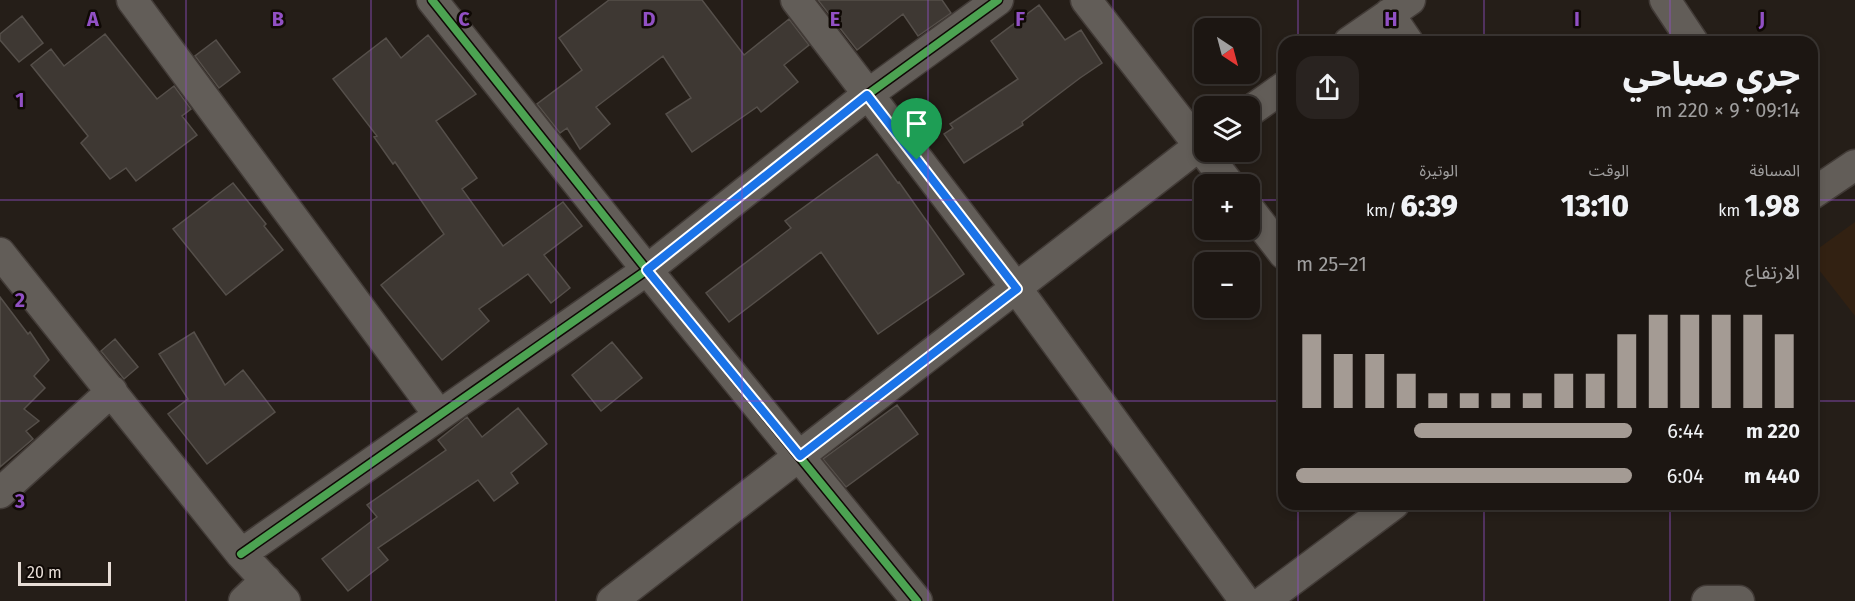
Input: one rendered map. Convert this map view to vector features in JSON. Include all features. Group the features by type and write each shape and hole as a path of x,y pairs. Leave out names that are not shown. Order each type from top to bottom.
{"street":[{"path":"132,0 439,415"},
{"path":"432,0 647,270 916,601"},
{"path":"796,0 1017,289 1245,601"},
{"path":"241,554 647,270 867,95 998,0"},
{"path":"1086,0 1194,134"},
{"path":"1666,0 1689,36"},
{"path":"1358,36 1400,7 1407,36"},
{"path":"1260,104 1278,91"},
{"path":"612,601 1194,150"},
{"path":"1818,190 1855,165"},
{"path":"1260,223 1278,246"},
{"path":"0,253 112,390 241,554 276,591 244,601"},
{"path":"0,493 112,390"},
{"path":"1275,598 1386,510"},
{"path":"1707,601 1739,601"}],"shaded area":[{"path":"1855,222 1855,316 1818,269 1818,249"}],"building":[{"path":"609,0 702,0 744,55 789,19 809,45 784,65 798,82 761,112 757,107 692,152 666,114 691,98 663,56 596,107 610,124 580,149 567,128 560,133 537,104 582,70 559,38"},
{"path":"818,0 942,0 951,13 918,36 903,14 857,50"},
{"path":"1039,5 1065,40 1081,30 1102,63 1022,122 1023,125 964,163 944,134 953,128 950,124 1018,79 991,41"},
{"path":"22,16 43,43 19,62 0,40 0,34"},
{"path":"105,34 157,99 174,86 191,109 182,116 197,135 136,181 126,168 110,179 81,143 88,136 31,65 51,49 64,66"},
{"path":"428,35 476,94 436,121 477,178 462,189 503,246 563,202 582,226 544,255 570,288 551,303 528,274 479,309 489,321 442,360 381,285 444,234 395,162 393,164 374,137 377,136 333,79 386,38 401,58"},
{"path":"216,40 240,72 219,88 195,56"},
{"path":"877,154 964,274 878,334 821,252 729,322 706,293 791,228 785,221"},
{"path":"233,183 266,224 264,226 283,250 226,295 173,229"},
{"path":"0,297 28,334 30,332 49,360 34,376 45,388 24,409 39,421 26,431 33,439 0,467"},
{"path":"194,332 225,385 243,370 275,412 207,464 168,414 188,399 159,354"},
{"path":"115,339 138,367 124,379 101,351"},
{"path":"612,342 642,378 601,411 572,375"},
{"path":"897,405 918,434 846,487 823,459"},
{"path":"518,408 547,444 511,473 518,483 494,501 478,480 378,548 388,560 348,591 322,559 377,517 367,505 446,450 438,440 467,417 482,437"}],"cycle path":[{"path":"432,0 647,270 917,601"},
{"path":"241,554 647,270 867,95 998,0"}],"route":[{"path":"867,95 917,160 1017,289 800,456 647,270 867,95"}]}
